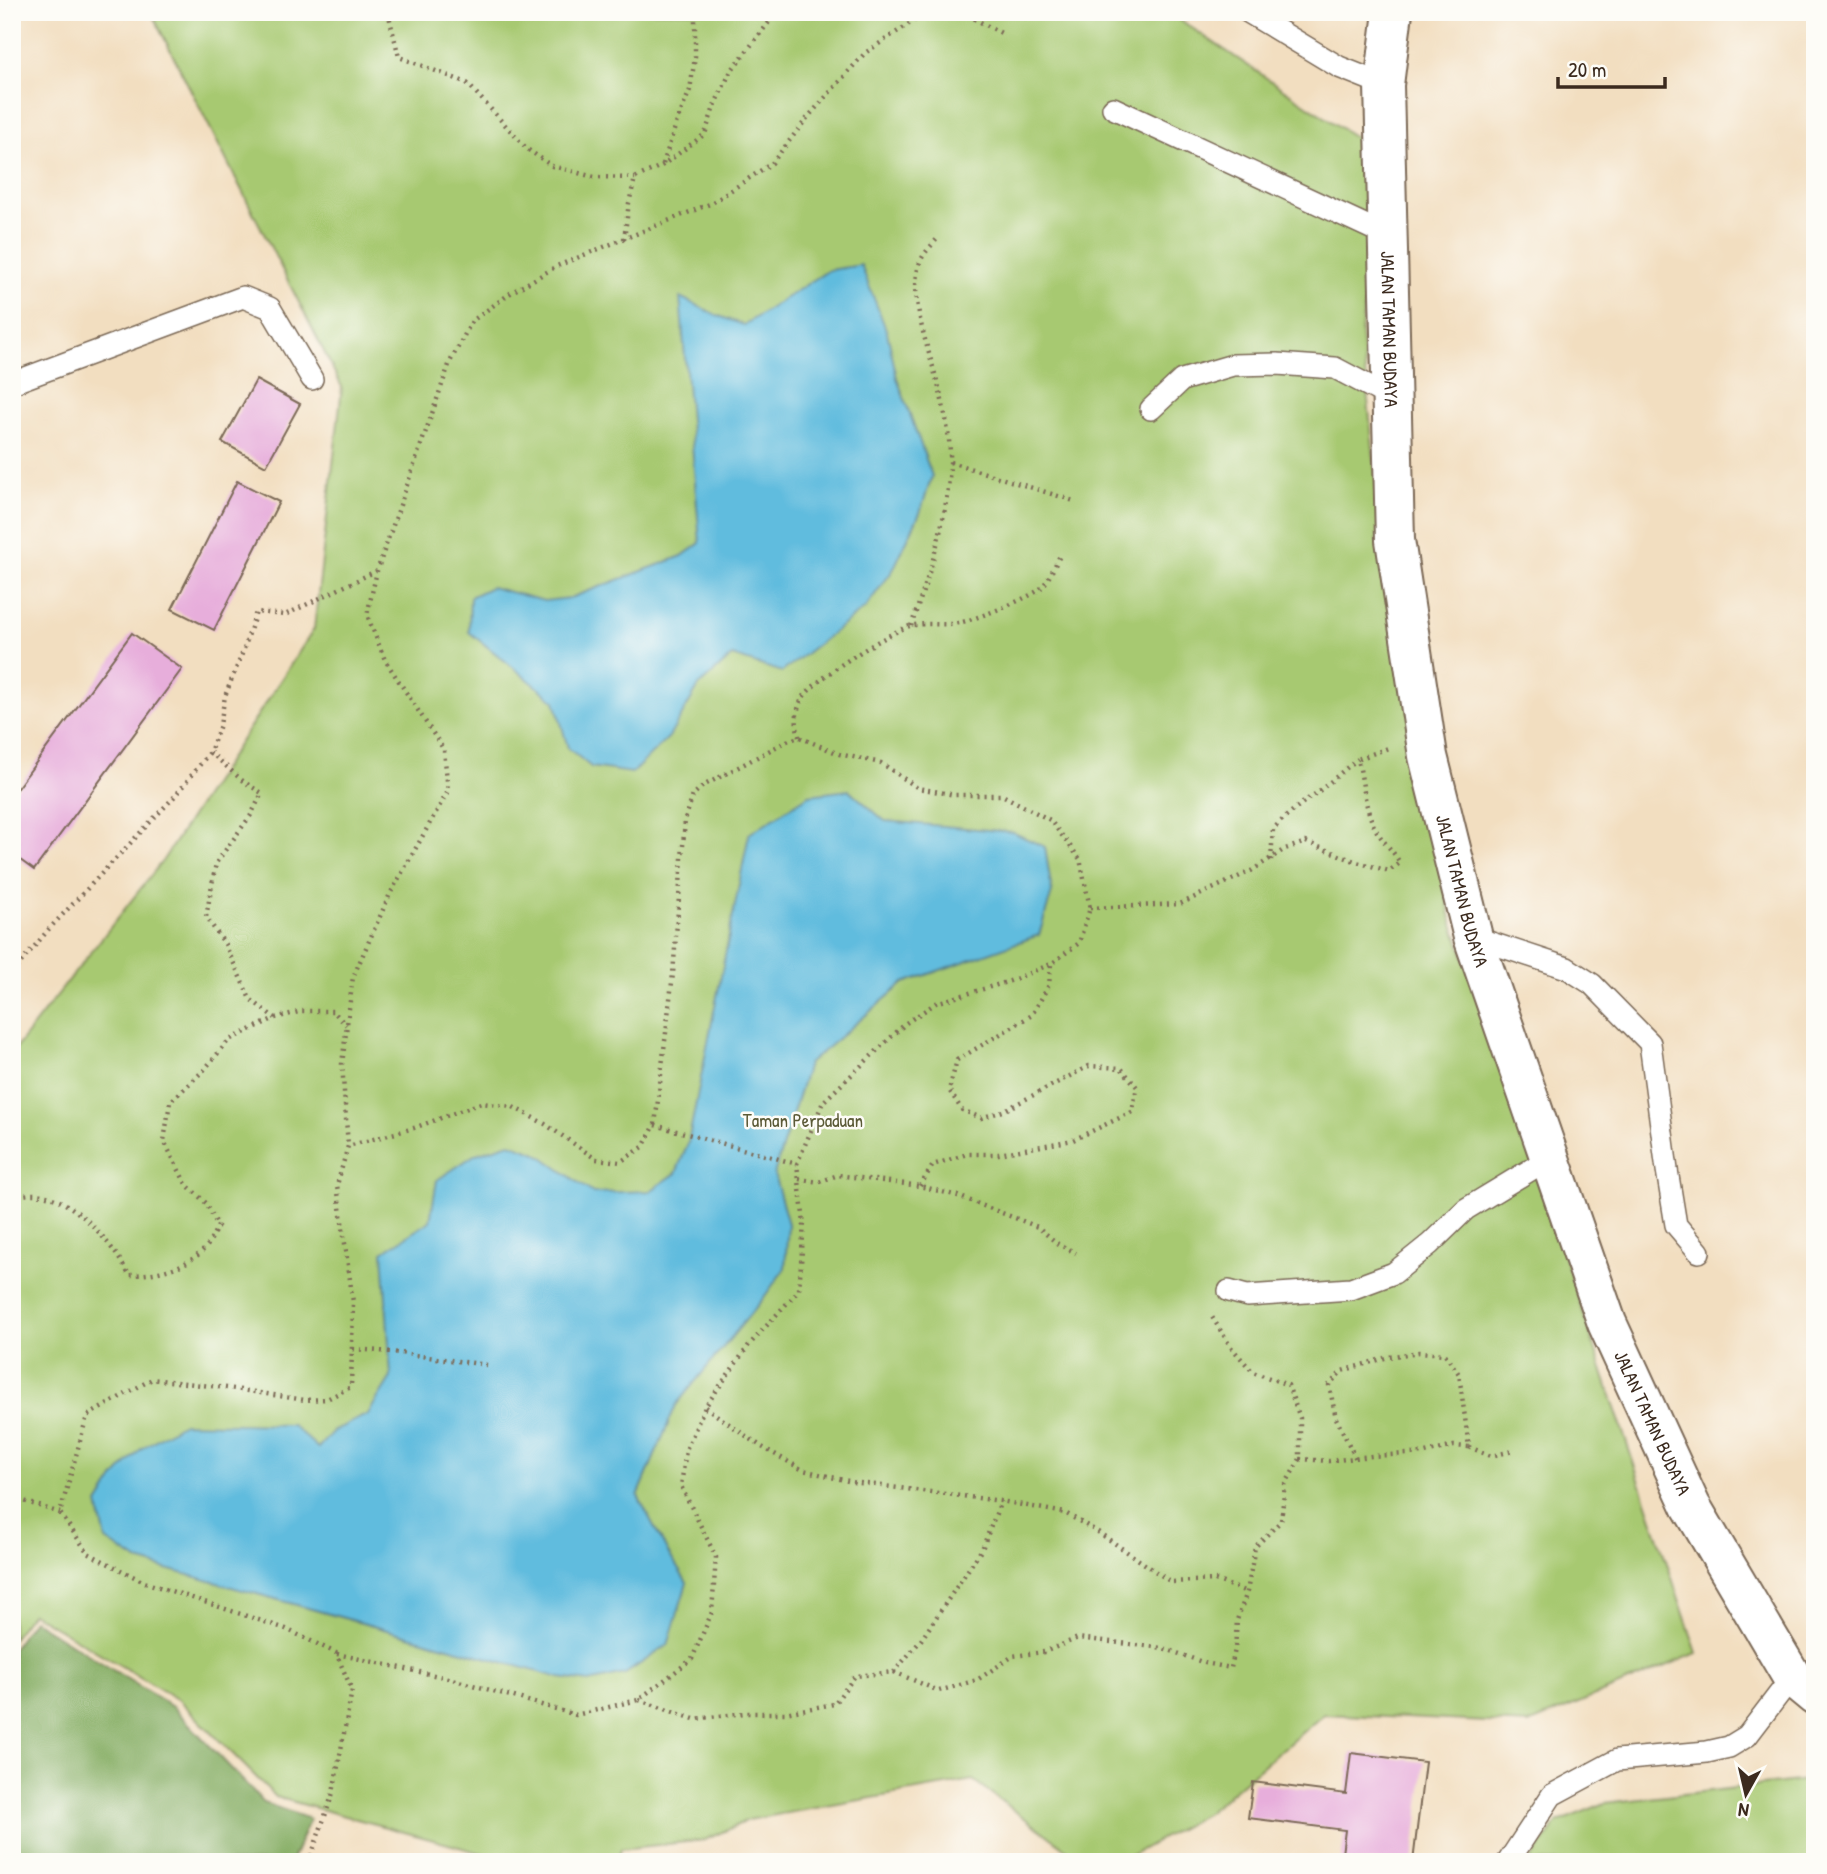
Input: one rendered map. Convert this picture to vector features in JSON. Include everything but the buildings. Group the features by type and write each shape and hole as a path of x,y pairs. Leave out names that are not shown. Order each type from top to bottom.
{"main road":[{"name":"JALAN TAMAN BUDAYA","path":"1393,12 1384,86 1395,540 1425,740 1473,937 1607,1323 1691,1506 1804,1686"}],"lane":[{"path":"1248,12 1339,67 1384,86"},
{"path":"1112,108 1386,235"},
{"path":"12,383 243,297 270,308 312,379"},
{"path":"1151,410 1182,380 1233,365 1277,364 1335,368 1390,397"},
{"path":"1473,937 1567,968 1592,984 1650,1042 1676,1225 1699,1252"},
{"path":"1229,1291 1247,1296 1351,1289 1394,1273 1430,1244 1466,1209 1550,1158"},
{"path":"1508,1862 1552,1795 1617,1760 1707,1752 1729,1747 1747,1736 1804,1686"}],"path":[{"path":"388,12 399,57 467,82 527,149 552,166 594,177 635,178 663,165 705,134 715,104 731,71 777,12"},
{"path":"663,165 690,90 695,57 695,12"},
{"path":"60,1513 87,1416 152,1379 305,1400 327,1399 351,1387 353,1302 338,1185 348,1146 342,1065 353,976 390,894 447,791 444,750 385,660 367,615 377,571 450,362 471,321 512,292 557,266 712,203 772,163 865,52 918,18 963,13 1004,35"},
{"path":"624,240 635,178"},
{"path":"911,626 943,526 950,462 941,396 925,341 916,287 921,260 937,239"},
{"path":"950,462 1074,501"},
{"path":"799,737 795,721 801,699 851,658 881,639 911,626 958,623 1041,590 1060,556"},
{"path":"12,973 49,929 175,796 210,752 220,725 225,696 256,612 285,615 377,571"},
{"path":"12,1497 60,1513 88,1552 144,1582 286,1629 336,1654 452,1679 576,1715 638,1700 692,1659 712,1612 716,1557 681,1486 686,1450 705,1407 749,1345 799,1290 804,1223 797,1164 823,1102 906,1023 936,1003 1010,981 1051,964 1079,943 1090,908 1080,859 1049,820 1002,794 955,795 918,788 881,763 839,754 799,737 787,741 703,786 693,795 685,820 673,974 655,1125 643,1147 620,1162 596,1159 545,1124 513,1107 481,1102 414,1128 348,1146"},
{"path":"1271,860 1273,829 1297,805 1317,792 1335,775 1358,759 1389,748 1425,740"},
{"path":"210,752 244,782 262,793 251,815 216,863 206,917 225,944 250,999 275,1018"},
{"path":"1090,908 1180,904 1271,860 1285,849 1306,842 1374,868 1390,871 1400,863 1375,829 1365,803 1358,759"},
{"path":"920,1186 933,1165 967,1154 999,1154 1073,1140 1132,1112 1138,1087 1121,1068 1089,1066 1003,1111 981,1118 962,1111 949,1090 957,1060 1032,1015 1049,985 1051,964"},
{"path":"12,1199 22,1194 49,1195 70,1206 116,1252 129,1275 151,1275 180,1266 206,1247 218,1226 206,1203 186,1184 164,1141 170,1102 204,1070 229,1040 275,1018 302,1011 332,1011 346,1026"},
{"path":"655,1125 797,1164"},
{"path":"799,1179 819,1182 838,1175 920,1186 958,1196 1022,1219 1076,1253"},
{"path":"638,1700 694,1719 745,1713 785,1713 834,1704 855,1676 894,1672 939,1690 977,1680 1013,1656 1044,1652 1077,1638 1163,1648 1205,1663 1231,1668 1237,1620 1247,1592 1255,1546 1281,1521 1285,1485 1300,1458 1300,1418 1288,1385 1253,1372 1231,1347 1212,1317"},
{"path":"353,1349 488,1365"},
{"path":"1356,1459 1336,1418 1329,1385 1342,1371 1388,1357 1419,1352 1445,1354 1459,1374 1469,1447"},
{"path":"705,1407 762,1447 803,1471 852,1482 1001,1501 1065,1513 1171,1582 1215,1580 1247,1592"},
{"path":"1300,1458 1329,1461 1356,1459 1425,1453 1454,1446 1469,1447 1492,1456 1513,1451"},
{"path":"894,1672 921,1640 982,1549 1001,1501"},
{"path":"309,1862 333,1793 352,1690 336,1654"}],"green space":[{"name":"Taman Perpaduan","path":"151,12 1168,12 1380,154 1361,333 1380,515 1450,915 1697,1653 1529,1724 1324,1714 1207,1813 1119,1862 1084,1862 973,1780 748,1820 705,1840 621,1849 617,1862 514,1862 276,1797 180,1701 32,1613 12,1639 12,1053 163,860 314,629 342,387"},
{"path":"33,1620 174,1708 264,1803 310,1819 291,1862 12,1862 12,1649"},
{"path":"1815,1779 1815,1862 1529,1862 1558,1822 1605,1803"}],"water":[{"path":"861,265 887,332 897,378 932,476 920,513 893,570 865,608 782,672 732,656 699,686 669,737 632,773 591,767 568,748 555,701 469,632 470,597 491,587 544,601 570,598 682,556 700,543 680,297 744,325 829,270"},
{"path":"849,790 885,821 1012,832 1045,847 1052,892 1039,935 904,983 808,1064 774,1174 788,1224 785,1268 676,1405 638,1496 687,1583 668,1645 625,1674 589,1682 560,1678 138,1561 106,1540 98,1504 115,1477 141,1449 183,1423 292,1425 318,1448 333,1431 368,1414 391,1377 383,1252 430,1221 437,1180 476,1154 510,1143 537,1153 593,1193 650,1191 676,1173 688,1143 749,834 809,795"}]}
